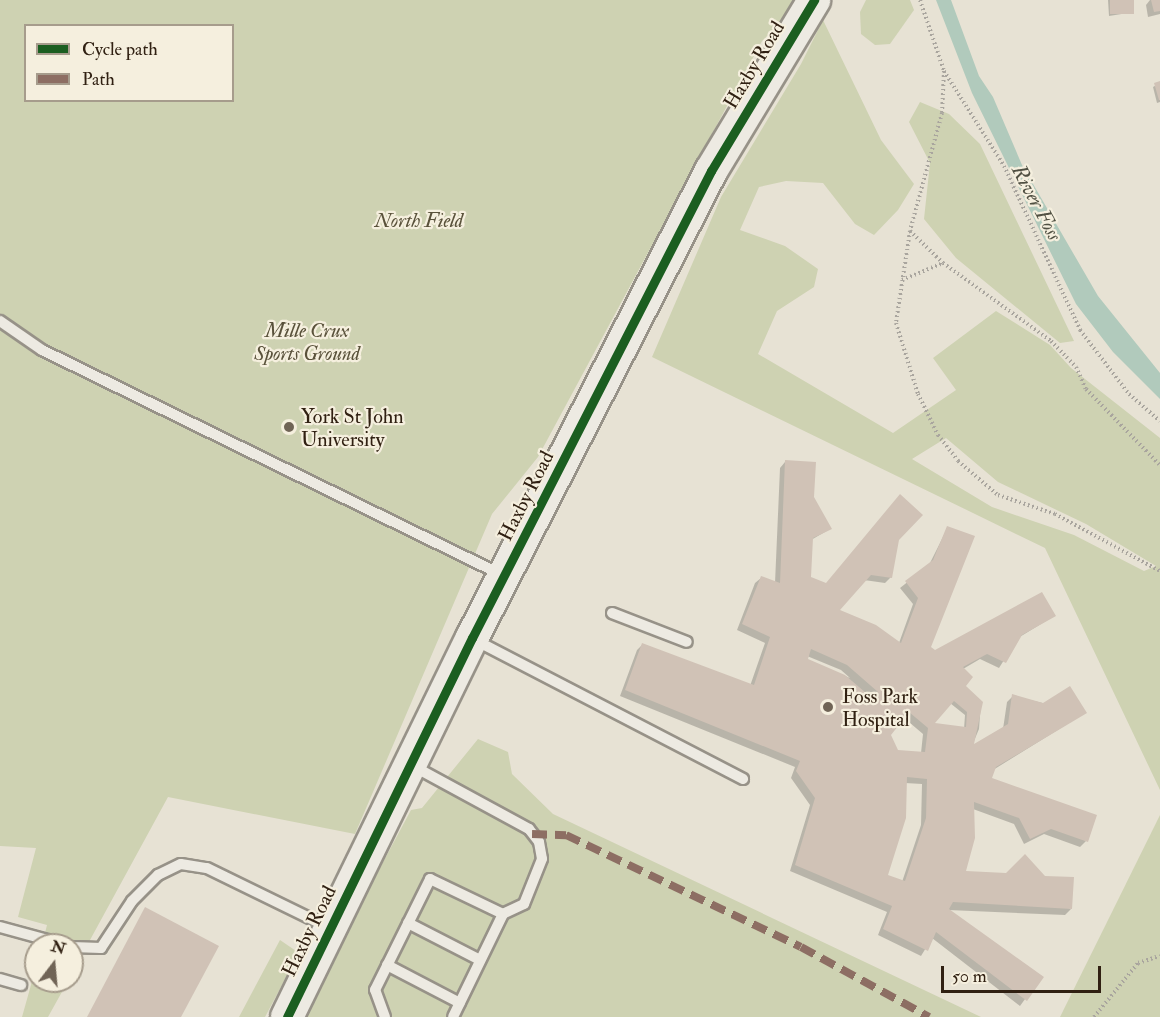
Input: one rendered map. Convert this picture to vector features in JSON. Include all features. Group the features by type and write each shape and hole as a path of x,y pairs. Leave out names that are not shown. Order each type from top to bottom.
{"street":[{"name":"Haxby Road","path":"287,1017 472,638 711,171 814,0"}],"lane":[{"path":"0,321 42,350 505,576"},
{"path":"612,614 687,642"},
{"path":"472,638 743,779"},
{"path":"410,765 529,829 539,842 542,859 524,904 504,914 453,1017"},
{"path":"84,947 101,948 132,901 158,875 182,864 207,868 331,928"},
{"path":"385,1017 375,990 430,879 504,914"},
{"path":"408,923 480,960"},
{"path":"0,927 24,934"},
{"path":"387,965 460,1003"},
{"path":"0,979 21,984"}],"path":[{"path":"920,0 944,71 1004,166 1080,330 1129,394 1160,421"},
{"path":"944,71 942,112 910,231 896,323 901,349 938,435 958,461 999,495 1055,514 1160,571"},
{"path":"910,231 943,263 1051,340 1076,367 1086,389 1160,465"},
{"path":"902,280 943,263"},
{"path":"1094,1017 1138,963 1160,956"}],"green space":[{"name":"Mille Crux Sports Ground","path":"0,0 795,0 784,20 762,41 538,457 492,514 355,834 168,797 84,951 84,933 45,933 47,925 18,917 36,848 0,846"},
{"path":"866,0 910,0 914,10 890,44 875,45 861,34 860,12"},
{"path":"823,20 881,140 914,184 898,210 874,235 855,224 823,183 786,181 759,187 740,230 785,246 818,269 814,287 777,311 758,354 893,433 956,390 933,358 996,311 1050,345 1071,368 1160,438 1160,790 1045,548 652,357 721,197 801,64","holes":["946,438 998,482 1086,524 1156,566 1144,571 1074,535 992,507 912,459"]},
{"path":"920,102 949,114 980,144 1074,341 1060,343 956,258 924,219 930,163 909,122"},
{"path":"478,739 508,752 512,774 553,814 981,1017 300,1017 411,810 422,808"},
{"path":"1160,815 1160,1017 1060,1017"},
{"path":"280,940 299,953 265,1017 239,1017"},
{"path":"29,993 61,993 48,1017 22,1017"}],"water":[{"name":"River Foss","path":"936,0 951,0 979,76 993,97 1022,165 1098,296 1160,373 1160,399 1113,352 1076,304 972,93"}],"building":[{"path":"1110,0 1134,0 1134,14 1110,14"},
{"path":"1151,0 1160,0 1160,11 1154,12"},
{"path":"1160,81 1160,100 1159,100 1154,83"},
{"path":"785,460 816,462 814,497 832,529 813,538 811,577 826,583 900,494 923,515 899,540 892,578 871,575 840,610 876,625 901,643 918,598 905,581 933,560 947,526 975,536 931,647 935,650 1042,592 1056,616 1022,635 1006,663 987,654 963,667 973,677 966,686 983,702 974,744 1008,724 1012,694 1043,703 1070,686 1087,713 996,767 992,778 1097,815 1088,842 1051,829 1030,839 1019,818 974,802 975,838 966,871 1006,873 1025,854 1045,876 1074,877 1072,909 953,902 949,909 1044,977 1027,1001 936,932 928,951 883,929 892,906 795,865 815,798 796,771 800,761 625,690 642,643 754,685 770,637 742,624 761,576 780,583","holes":["811,649 847,665 878,692 873,699 845,675 808,659","954,701 967,712 966,727 935,723","909,712 928,728 925,752 898,750 891,735","907,777 927,779 926,818 905,881 888,875 906,818"]},
{"path":"145,907 219,946 181,1017 87,1017"}],"marked path":[{"path":"532,834 566,835 801,947 929,1017"}],"cycle path":[{"path":"287,1017 472,638 711,171 814,0"}],"place":[{"name":"York St John University","path":"289,427"},
{"name":"Foss Park Hospital","path":"828,707"}],"park label":[{"name":"North Field","path":"419,220"}]}
